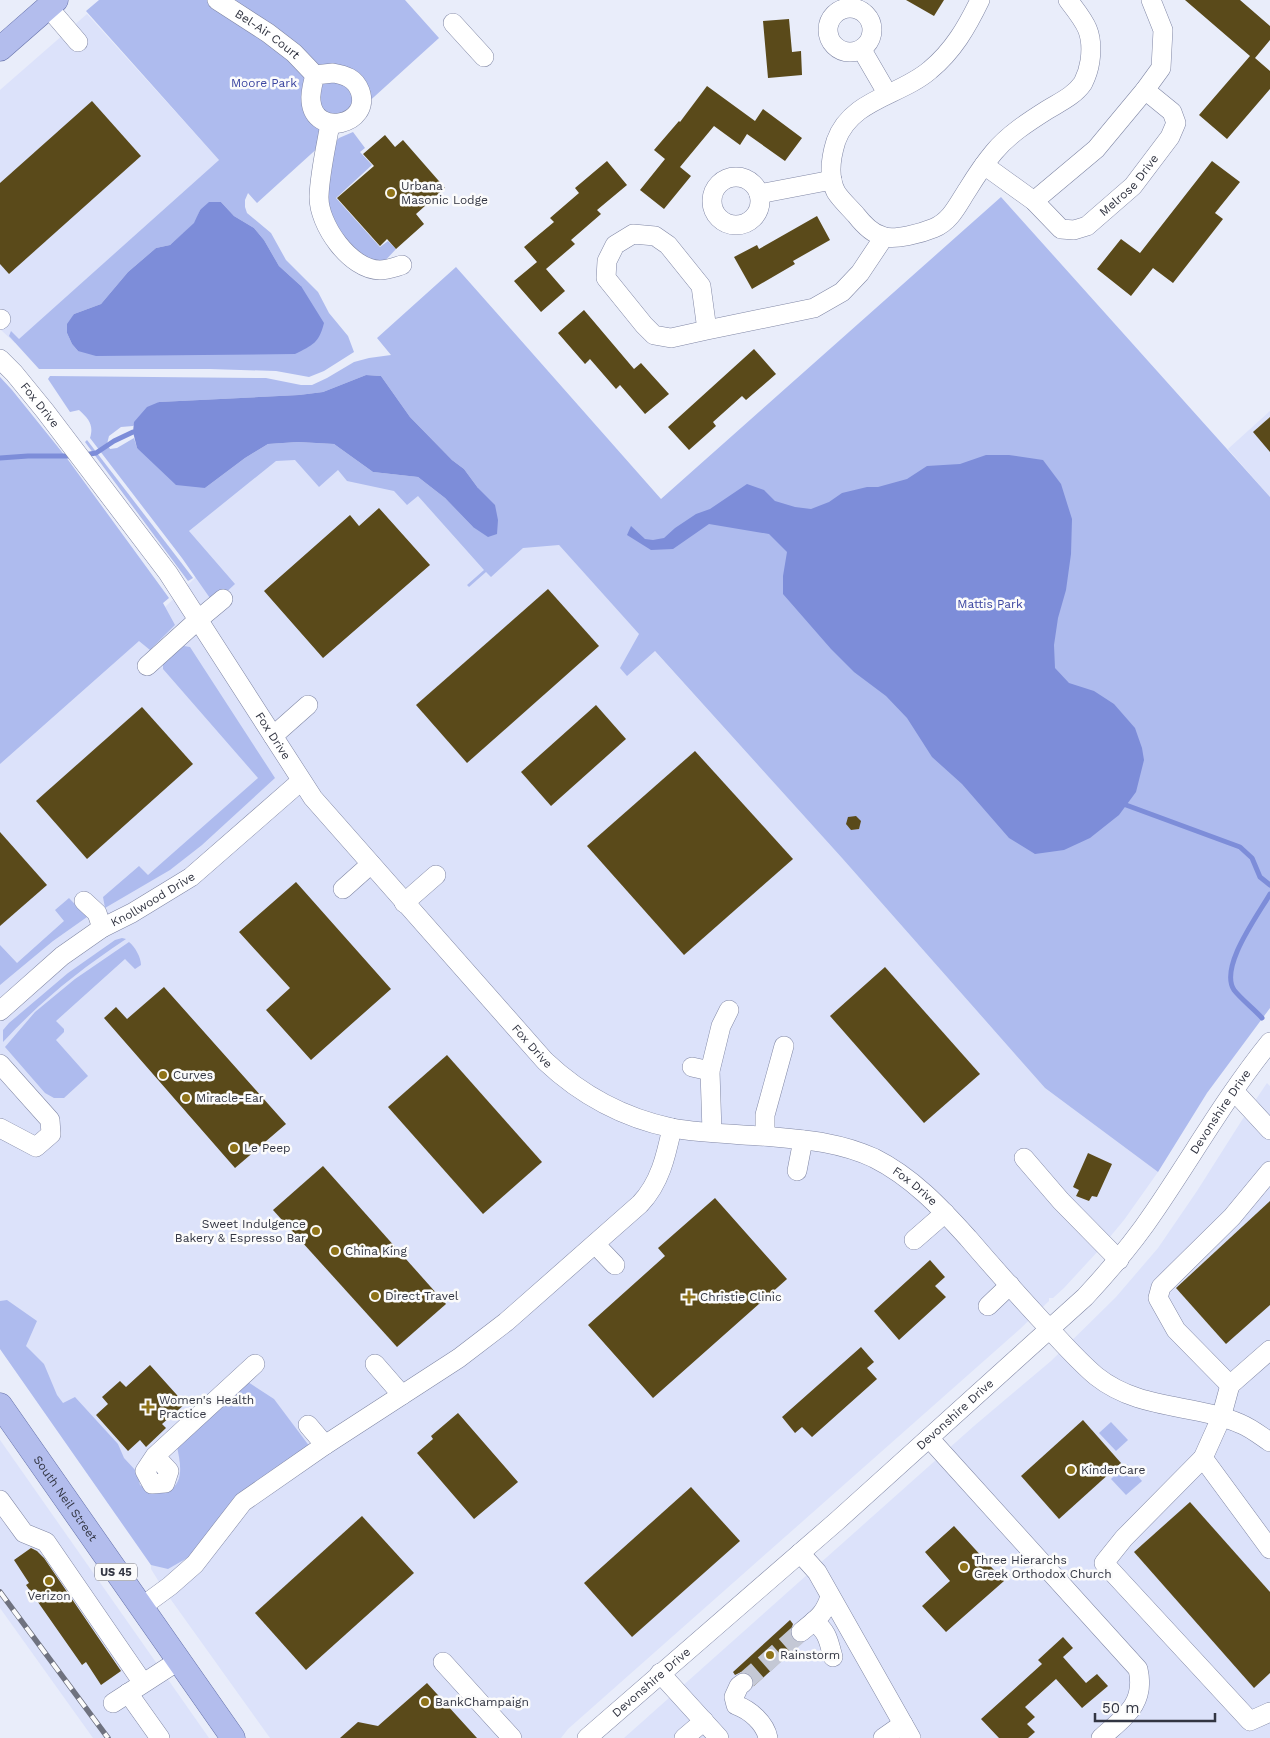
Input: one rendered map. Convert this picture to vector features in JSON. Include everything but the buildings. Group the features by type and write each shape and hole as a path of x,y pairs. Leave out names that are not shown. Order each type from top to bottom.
{"main road":[{"path":"0,49 52,4"},
{"name":"South Neil Street","path":"1,1408 233,1738"}],"street":[{"name":"Bel-Air Court","path":"217,0 268,33 294,53 315,75"},
{"path":"980,0 951,51 929,72 854,113 843,126 836,141 832,158 832,180 837,193 863,223 872,231 884,237 906,236 923,232 936,227 952,215 995,150 1016,130 1069,97 1083,82 1089,66 1092,46 1089,32 1068,0"},
{"path":"1034,201 1096,149 1161,68 1163,30 1151,0"},
{"path":"52,4 78,42"},
{"path":"452,23 484,57"},
{"path":"862,50 887,94"},
{"path":"342,74 352,79 362,96 369,103 360,108 354,117 347,122 330,124 322,121 315,113 311,103 311,89 315,75 342,74"},
{"name":"Melrose Drive","path":"984,165 1034,201 1061,229 1074,230 1087,226 1133,186 1170,137 1176,123 1172,112 1145,90"},
{"path":"330,124 319,197 324,223 340,247 356,262 380,270 402,264"},
{"path":"760,194 832,180"},
{"path":"707,330 701,286 668,246 655,236 633,234 615,245 607,261 606,278 654,335 671,338 814,308 842,292 860,273 884,237"},
{"name":"Fox Drive","path":"0,359 14,373 92,472 168,573 301,781 321,808 545,1061 562,1077 588,1095 646,1121 672,1128 819,1141 847,1148 893,1168 919,1187 945,1213 1070,1353 1098,1377 1120,1391 1140,1400 1242,1424 1270,1442"},
{"path":"147,666 223,599"},
{"path":"273,736 308,705"},
{"name":"Knollwood Drive","path":"0,1011 62,956 102,928 132,913 190,877 301,781"},
{"path":"343,889 371,864"},
{"path":"404,903 436,875"},
{"path":"84,901 97,913 102,928"},
{"path":"712,1132 701,1070 729,1010"},
{"name":"Devonshire Drive","path":"587,1738 800,1553 1085,1297 1118,1260 1154,1213 1234,1091 1270,1042"},
{"path":"764,1136 766,1115 784,1046"},
{"path":"0,1064 50,1120 51,1134 36,1148 0,1128"},
{"path":"1234,1091 1270,1130"},
{"path":"140,1608 170,1586 194,1564 243,1502 325,1445 459,1358 493,1332 595,1244 648,1195 658,1180 672,1128"},
{"path":"797,1171 803,1140"},
{"path":"1024,1158 1118,1260"},
{"path":"1230,1384 1176,1330 1158,1298 1161,1287 1232,1217 1270,1171"},
{"path":"914,1240 945,1213"},
{"path":"595,1244 615,1265"},
{"path":"988,1306 1010,1286"},
{"path":"1268,1355 1230,1384 1221,1418 1203,1458 1124,1538 1104,1563 1250,1721 1270,1712"},
{"path":"155,1456 254,1364"},
{"path":"375,1364 402,1395"},
{"path":"308,1425 325,1445"},
{"path":"929,1438 1138,1669 1140,1686 1136,1703 1128,1714 1101,1738"},
{"path":"1203,1458 1268,1544"},
{"path":"0,1500 24,1532 46,1542 128,1693 160,1738"},
{"path":"800,1553 816,1572 907,1731 884,1738"},
{"path":"830,1596 828,1607 807,1627 824,1630 833,1657"},
{"path":"128,1693 178,1661"},
{"path":"444,1662 512,1738"},
{"path":"660,1673 719,1738"},
{"path":"743,1683 739,1686 734,1697 736,1706 739,1716 758,1738"},
{"path":"736,1706 748,1710 766,1730 768,1738"},
{"path":"684,1738 704,1721"}],"shaded area":[{"path":"87,14 219,160 15,343 0,329 0,90"},
{"path":"209,202 221,202 234,216 254,228 264,240 279,266 301,286 324,323 320,335 314,343 295,354 96,356 78,351 67,333 67,324 74,314 101,304 128,272 156,248 170,245 194,223 200,210"},
{"path":"366,375 381,376 410,417 452,460 464,469 478,488 495,505 498,520 497,534 488,537 473,527 445,498 418,477 373,472 334,444 298,442 268,444 245,458 205,488 176,485 137,448 133,432 134,422 147,407 159,402 299,395 323,392"},
{"path":"1270,411 1270,497 1228,449"},
{"path":"279,450 415,486 533,539 559,545 842,858 1045,1088 1158,1172 1124,1220 1064,1288 1053,1298 1049,1298 1049,1301 1020,1329 568,1729 561,1738 270,1738 164,1590 151,1569 151,1565 0,1349 0,752 162,610 196,577 160,528"},
{"path":"986,455 1009,455 1043,460 1061,484 1072,519 1071,554 1066,590 1058,618 1054,645 1055,668 1069,683 1094,691 1114,704 1135,728 1142,748 1144,760 1136,792 1119,815 1090,838 1064,850 1035,854 1009,838 962,784 932,757 907,718 886,696 854,672 831,649 783,594 783,576 787,552 769,534 709,524 673,549 651,550 627,535 631,526 645,539 664,538 696,514 710,509 747,484 764,490 775,501 795,507 811,509 829,502 842,493 867,487 878,487 907,479 927,466 960,464"},
{"path":"1267,1083 1270,1086 1270,1738 624,1738 974,1426 1051,1361 1116,1297 1158,1248"},
{"path":"0,1440 209,1738 93,1738 0,1608"}],"green space":[{"name":"Moore Park","path":"99,0 405,0 439,38 257,203 248,193 245,200 247,213 271,233 286,260 318,292 329,313 348,336 354,352 324,371 309,377 276,371 210,369 39,369 9,336 11,331 19,339 219,160 86,11","holes":["221,202 234,216 254,228 264,240 279,266 301,286 78,351 72,344 67,333 74,314 101,304 128,272 156,248 170,245 195,223 200,210"]},
{"path":"353,132 365,148 360,152 372,165 336,198 380,247 388,241 396,249 381,265 363,260 339,234 325,197 332,145 339,138"},
{"name":"Mattis Park","path":"1001,197 1270,497 1270,1008 1207,1093 1158,1172 1045,1088 842,858 655,651 627,676 620,668 639,634 559,545 523,548 491,577 486,572 469,587 467,585 484,570 418,496 407,505 394,491 347,481 338,470 319,487 295,460 276,461 189,531 235,584 221,597 212,601 182,558 90,438 91,426 88,419 79,410 70,412 48,379 50,376 266,378 301,385 312,385 354,362 391,355 377,338 456,267 661,499","holes":["366,375 381,376 410,417 452,460 464,469 478,488 473,527 445,498 418,477 373,472 334,444 298,442 268,444 245,458 205,488 137,448 134,438 117,448 110,449 107,444 109,436 121,427 133,426 159,402 299,395 323,392"]},
{"path":"0,377 66,457 169,598 163,603 175,625 150,650 139,641 0,764"},
{"path":"87,440 193,578 188,581 85,442"},
{"path":"184,646 190,647 275,778 202,845 170,870 105,908 103,897 139,866 148,875 258,778 163,669 163,663"},
{"path":"69,898 87,917 53,941 0,985 0,945 17,963 64,921 55,910"},
{"path":"126,939 61,987 3,1042 3,1030 9,1023 68,973 115,940"},
{"path":"129,942 137,952 141,965 135,969 125,959 56,1021 64,1029 64,1032 56,1040 88,1076 64,1098 54,1098 45,1093 5,1047 35,1012 75,979"},
{"path":"7,1300 37,1321 26,1346 44,1364 57,1395 63,1403 75,1397 118,1444 124,1458 137,1472 140,1485 153,1494 169,1491 177,1482 180,1471 177,1447 248,1382 274,1399 310,1447 189,1557 168,1569 151,1565 0,1349 0,1301"},
{"path":"1111,1422 1128,1440 1116,1451 1099,1433"},
{"path":"1127,1464 1142,1481 1126,1495 1111,1479"}],"waterway":[{"path":"84,455 96,453 114,441 133,432"},
{"path":"0,458 73,456"},
{"path":"1126,805 1240,847 1252,858 1260,877 1270,885"},
{"path":"1262,1018 1234,990 1231,980 1232,968 1242,941 1270,894"}],"tunnel":[{"path":"743,1683 801,1632"}],"railway":[{"path":"0,1592 108,1738"}],"place":[{"name":"Urbana Masonic Lodge","path":"391,193"},
{"name":"Curves","path":"163,1075"},
{"name":"Miracle-Ear","path":"186,1098"},
{"name":"Le Peep","path":"234,1148"},
{"name":"Sweet Indulgence Bakery & Espresso Bar","path":"316,1231"},
{"name":"China King","path":"335,1251"},
{"name":"Direct Travel","path":"375,1296"},
{"name":"Christie Clinic","path":"689,1297"},
{"name":"Women's Health Practice","path":"148,1407"},
{"name":"KinderCare","path":"1071,1470"},
{"name":"Three Hierarchs Greek Orthodox Church","path":"964,1567"},
{"name":"Verizon","path":"49,1581"},
{"name":"Rainstorm","path":"770,1655"},
{"name":"BankChampaign","path":"425,1702"}]}
